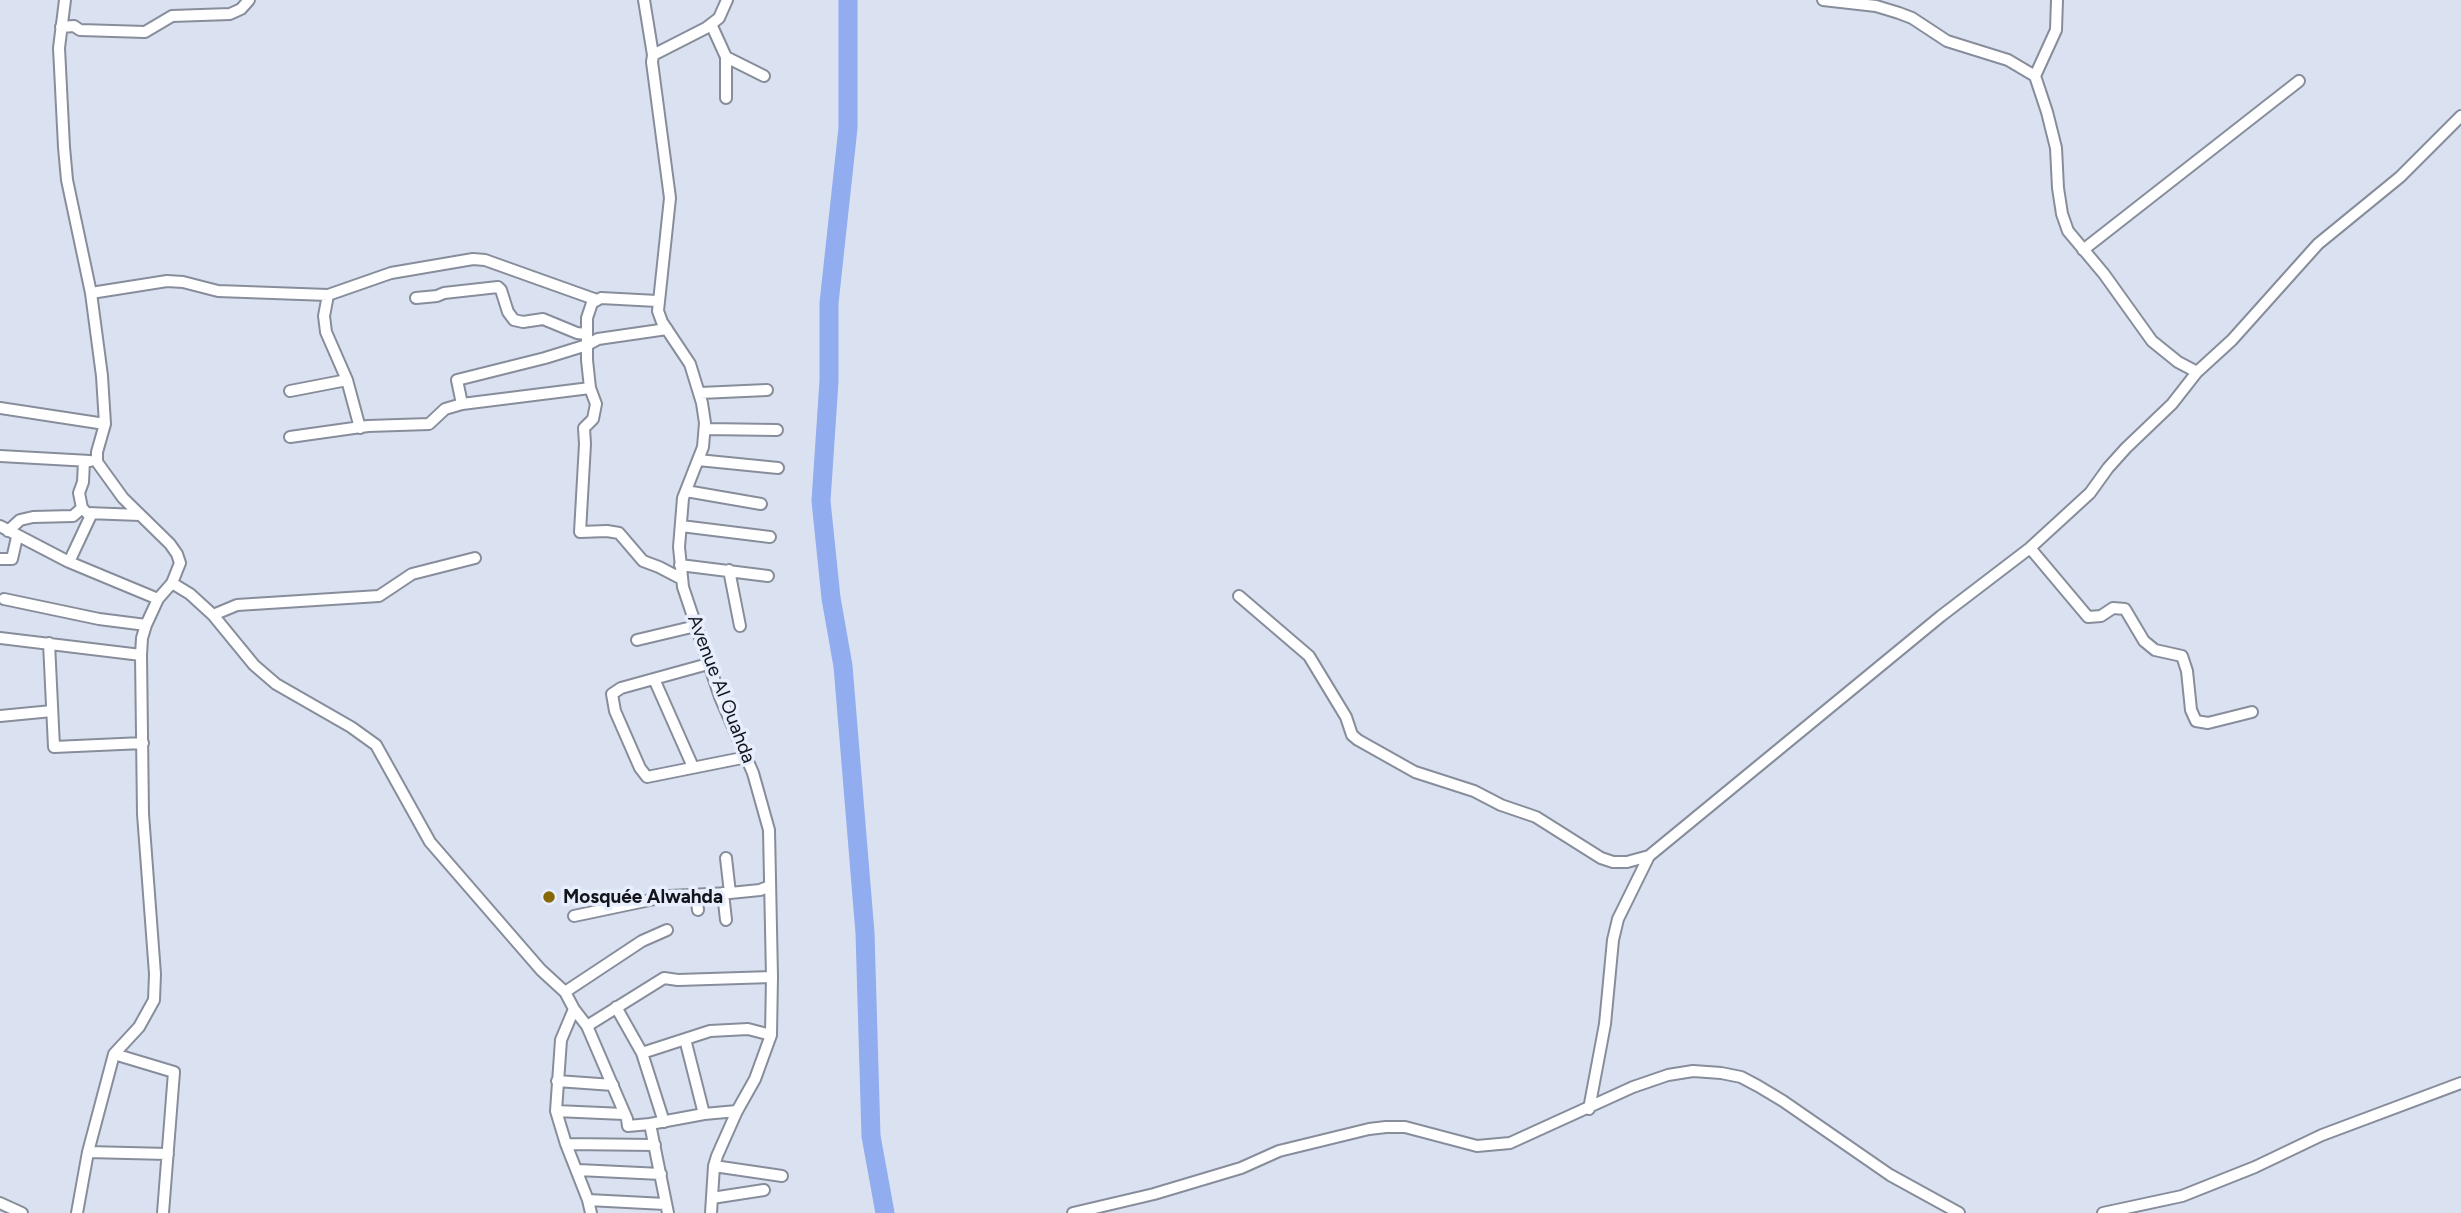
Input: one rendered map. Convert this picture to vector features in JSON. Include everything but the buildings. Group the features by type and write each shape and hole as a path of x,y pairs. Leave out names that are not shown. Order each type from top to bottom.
{"street":[{"path":"65,0 59,48 66,180 91,293 102,376 105,424 97,462 107,479 177,554 179,568 172,583 158,599 146,625 141,654 143,814 155,974 153,1000 139,1027 114,1054 77,1213"},
{"path":"61,27 145,32 172,16 230,14 241,9 249,0"},
{"name":"Avenue Al Ouahda","path":"644,0 670,193 658,311 690,364 700,393 705,429 704,447 686,491 681,526 682,579 708,664 747,757 769,830 771,1035 755,1079 737,1111 714,1166 711,1213"},
{"path":"653,55 711,24 719,18 727,0"},
{"path":"1823,0 1876,6 1899,13 1912,18 1947,41 2008,60 2035,76 2056,148 2058,188 2068,231 2152,341 2178,362 2197,372"},
{"path":"2035,76 2056,30 2057,0"},
{"path":"711,24 726,57 726,98"},
{"path":"726,57 764,76"},
{"path":"2083,250 2299,81"},
{"path":"1240,596 1309,656 1346,717 1352,735 1358,740 1415,772 1474,791 1501,806 1536,817 1601,858 1613,862 1627,862 1649,856 1941,616 2030,548 2090,494 2108,468 2172,404 2197,372 2232,340 2318,244 2400,177 2461,116"},
{"path":"91,293 167,281 218,291 328,295 391,273 473,259 485,260 597,300"},
{"path":"416,298 498,287 514,320 543,319 586,339"},
{"path":"328,295 324,316 326,332 347,380 360,428"},
{"path":"657,301 610,297 592,303 587,318 586,339 590,388 596,404 593,419 584,428 580,532 619,533 643,561 682,579"},
{"path":"462,404 457,380 586,339 667,329"},
{"path":"290,391 347,380"},
{"path":"290,437 360,428 429,424 445,409 462,404 590,388"},
{"path":"700,393 768,390"},
{"path":"0,408 105,424"},
{"path":"705,429 777,430"},
{"path":"0,456 97,462"},
{"path":"698,460 778,468"},
{"path":"69,562 87,511 79,493 83,482 84,461"},
{"path":"686,491 761,504"},
{"path":"8,531 20,520 33,517 73,516 87,511 140,515"},
{"path":"681,526 769,537"},
{"path":"0,559 12,558 8,531"},
{"path":"8,531 69,562 158,599"},
{"path":"2030,548 2088,617 2101,616 2113,608 2125,608 2144,641 2155,650 2182,656 2187,671 2191,710 2196,721 2208,723 2252,712"},
{"path":"213,615 237,605 379,596 411,574 475,558"},
{"path":"680,565 768,576"},
{"path":"729,570 740,626"},
{"path":"172,583 190,594 213,615 254,665 276,684 351,727 376,745 430,842 541,970 565,992 587,1026 628,1126 737,1111"},
{"path":"4,599 99,619 146,625"},
{"path":"637,640 696,626"},
{"path":"0,638 141,654"},
{"path":"48,642 54,747 144,743"},
{"path":"708,664 621,688 612,694 612,703 647,777 747,757"},
{"path":"654,679 693,767"},
{"path":"0,716 52,711"},
{"path":"1589,1109 1605,1024 1615,929 1649,856"},
{"path":"726,858 726,920"},
{"path":"574,916 669,896 760,890 769,886"},
{"path":"696,895 698,910"},
{"path":"565,992 642,941 667,930"},
{"path":"587,1026 664,978 678,980 772,977"},
{"path":"617,1007 642,1053 664,1122"},
{"path":"574,1009 561,1040 556,1111 591,1213"},
{"path":"642,1053 710,1031 733,1028 771,1035"},
{"path":"685,1039 704,1114"},
{"path":"114,1054 174,1072 163,1213"},
{"path":"1073,1213 1105,1210 1241,1168 1279,1151 1369,1129 1405,1128 1464,1144 1496,1145 1525,1138 1633,1087 1668,1075 1693,1071 1741,1077 1783,1101 1890,1175 1959,1213"},
{"path":"557,1081 613,1085"},
{"path":"2103,1213 2182,1196 2255,1167 2322,1135 2461,1083"},
{"path":"556,1111 624,1114"},
{"path":"588,1200 667,1209 650,1124"},
{"path":"566,1144 655,1145"},
{"path":"89,1153 168,1154"},
{"path":"714,1166 782,1177"},
{"path":"578,1170 661,1174"},
{"path":"712,1198 764,1190"},
{"path":"0,1203 22,1213"}],"waterway":[{"path":"848,0 848,128 829,303 829,381 821,501 831,598 843,666 865,933 871,1136 885,1213"}],"place":[{"name":"Mosquée Alwahda","path":"549,897"}]}
